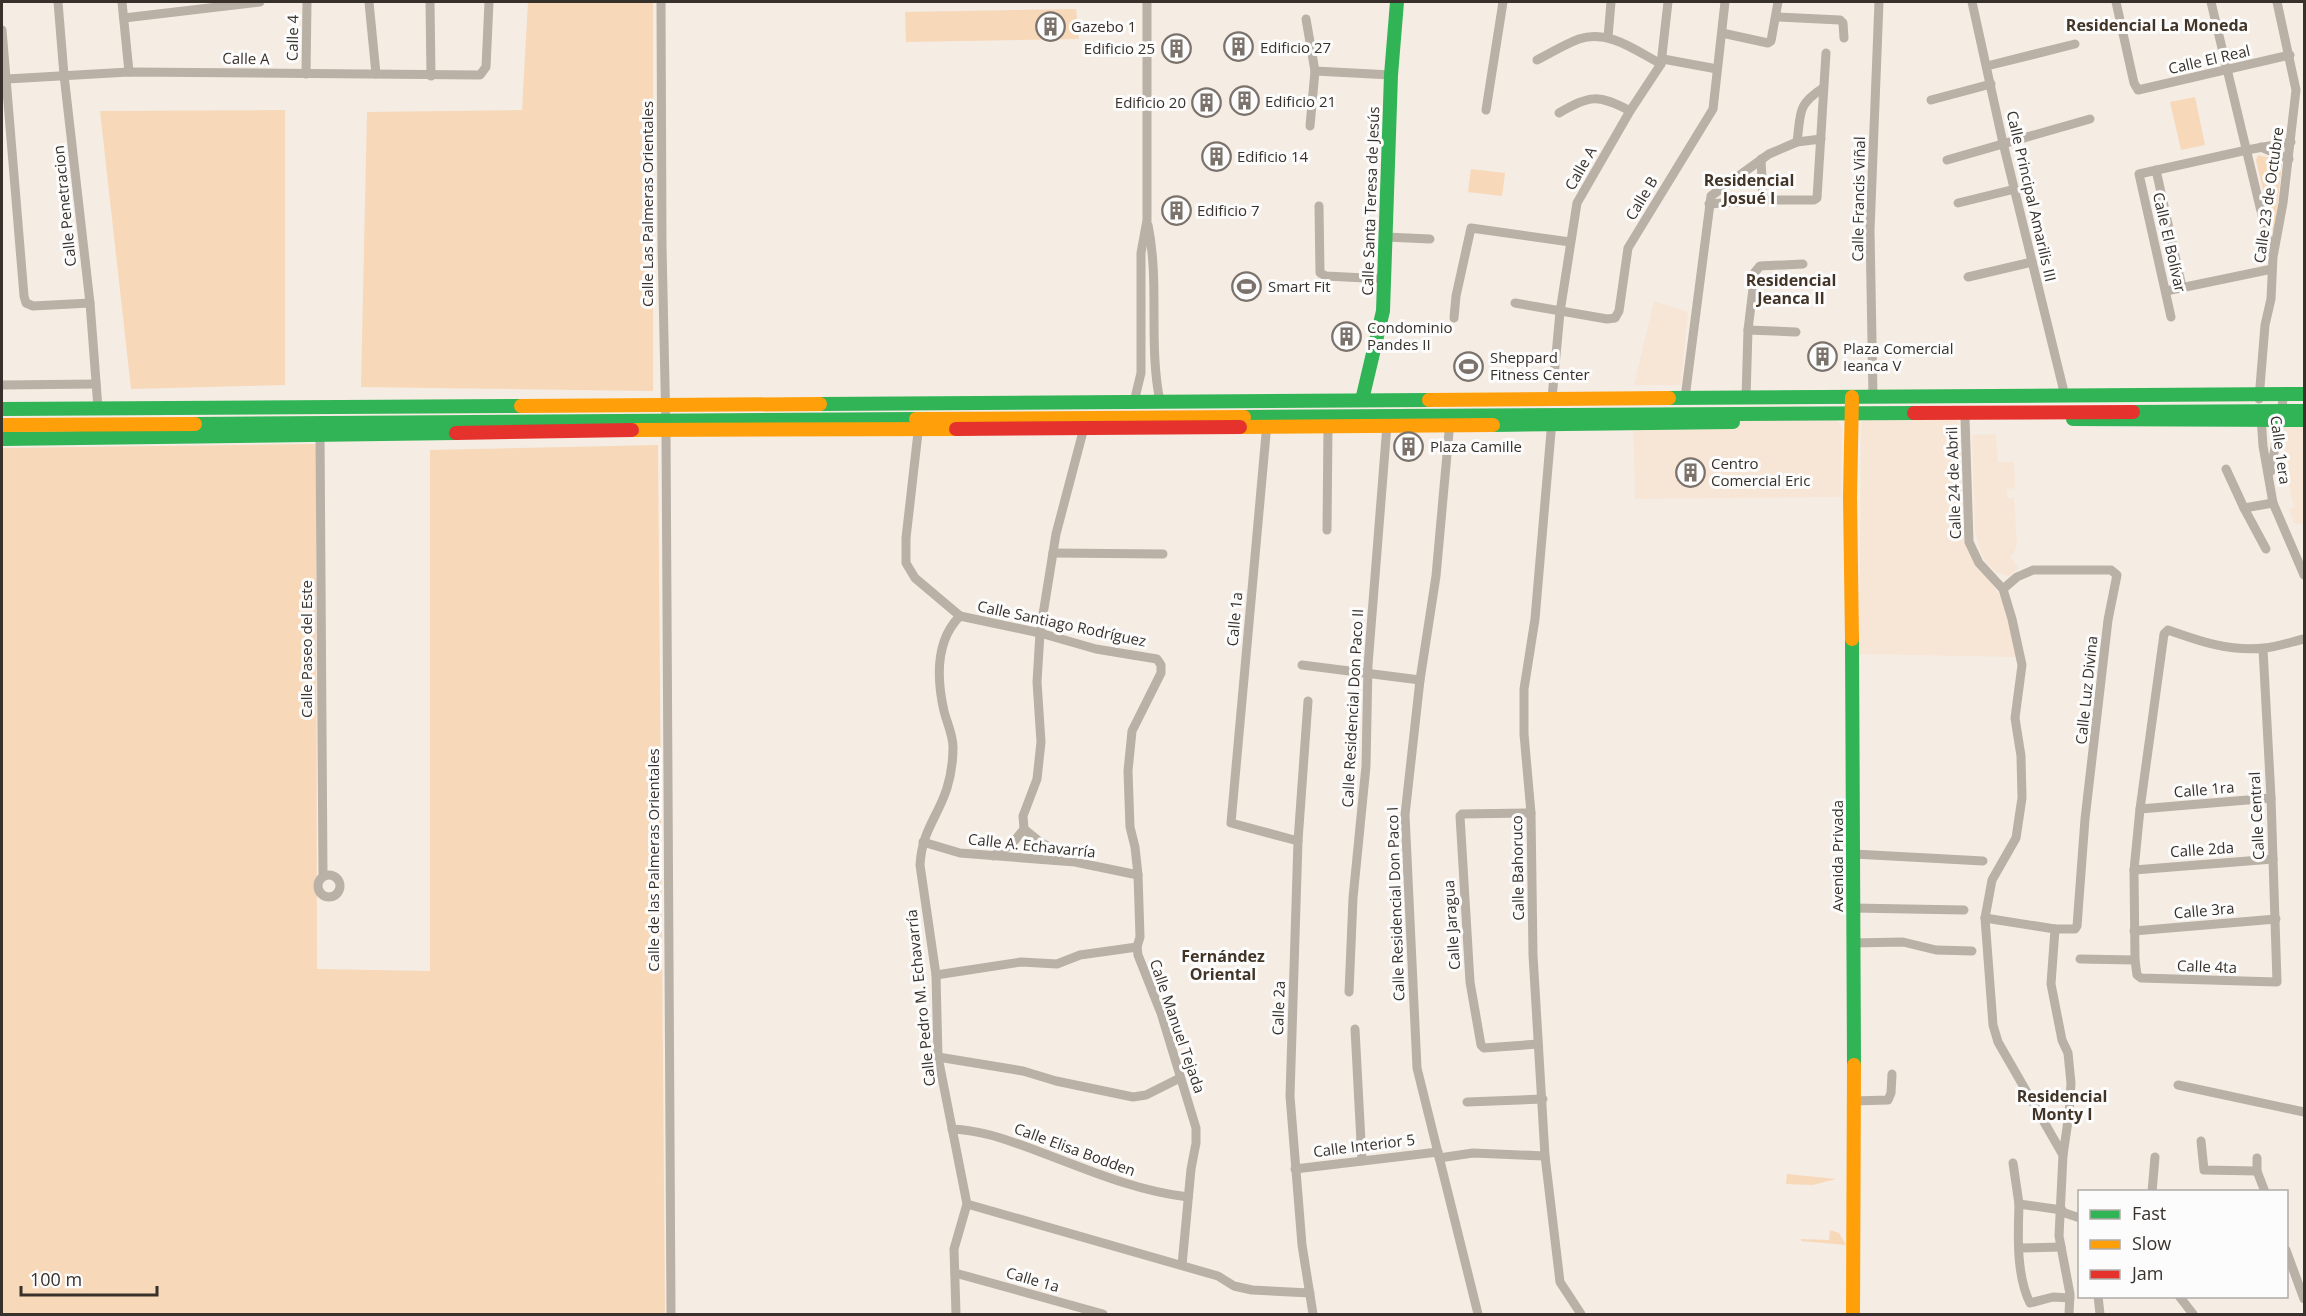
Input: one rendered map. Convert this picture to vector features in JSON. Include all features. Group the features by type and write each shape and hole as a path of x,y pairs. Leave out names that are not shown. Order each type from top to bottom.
{"main road":[{"name":"Calle Santa Teresa de Jesús","path":"1362,400 1383,310 1391,75 1397,2"},
{"path":"2,409 2304,394"},
{"name":"Avenida Privada","path":"1852,397 1853,1314"},
{"path":"1851,415 1965,418 2261,416 2304,411"},
{"path":"2,425 320,429 1450,421 1746,415 2085,413 2261,416"},
{"path":"2280,415 2304,420"},
{"path":"1267,422 1328,426 1450,421"},
{"path":"2,439 320,429"}],"street":[{"name":"Calle Penetracion","path":"58,2 90,303 98,408"},
{"path":"122,2 129,72"},
{"path":"124,18 260,2"},
{"name":"Calle 4","path":"306,74 307,2"},
{"path":"369,2 376,74"},
{"path":"430,2 431,76"},
{"name":"Calle A","path":"7,79 129,72 480,75 486,66 489,2"},
{"name":"Calle Las Palmeras Orientales","path":"661,2 665,405"},
{"path":"1134,402 1142,373 1141,253 1147,220 1147,2"},
{"path":"1486,110 1503,2"},
{"path":"1608,37 1611,2"},
{"name":"Calle A","path":"1552,398 1560,312 1577,203 1662,61 1668,2"},
{"name":"Calle B","path":"1515,303 1560,312 1607,319 1615,318 1619,311 1628,248 1713,109 1725,2"},
{"path":"1722,33 1768,43 1772,41 1778,2"},
{"name":"Calle Francis Viñal","path":"1873,397 1870,230 1879,2"},
{"name":"Calle Principal Amarilis III","path":"1972,2 1992,84 2003,143 2065,396"},
{"name":"Calle El Real","path":"2116,2 2135,88 2142,90 2290,55"},
{"path":"2211,2 2272,257"},
{"name":"Calle 23 de Octubre","path":"2259,394 2265,325 2271,299 2272,257 2289,159 2296,90 2277,2"},
{"path":"1776,17 1840,20 1844,23 1844,38"},
{"path":"1306,20 1315,71 1310,126"},
{"path":"2,30 26,303 33,306 90,303"},
{"path":"1537,60 1579,39 1593,36 1608,37 1662,61 1718,69"},
{"path":"1987,66 2075,44"},
{"path":"1709,204 1763,200 1814,200 1817,198 1826,53"},
{"path":"1315,71 1391,75"},
{"path":"1931,100 1992,84"},
{"path":"1797,142 1804,102 1823,88"},
{"path":"1559,113 1594,98 1606,99 1630,111"},
{"path":"1947,160 2090,119"},
{"path":"1685,398 1709,204 1713,193 1761,159 1797,142 1821,139"},
{"path":"2156,170 2291,142"},
{"path":"2261,147 2289,159"},
{"path":"1761,159 1763,200"},
{"name":"Calle El Bolívar","path":"2171,317 2139,174 2156,170 2182,287"},
{"path":"1958,202 2015,189"},
{"path":"1319,206 1320,273 1326,276 1385,279"},
{"path":"1147,220 1154,253 1154,372 1160,402"},
{"path":"1455,318 1456,296 1471,228 1570,242"},
{"path":"1386,237 1430,239"},
{"path":"1141,253 1154,253"},
{"path":"1968,277 2032,262"},
{"path":"1746,398 1748,330 1756,268 1803,264"},
{"path":"2166,291 2272,268"},
{"path":"1748,330 1797,332"},
{"path":"2,385 96,384"},
{"name":"Calle 1era","path":"2259,394 2263,446 2273,503 2304,575"},
{"path":"2270,476 2284,394"},
{"name":"Calle de las Palmeras Orientales","path":"665,405 670,1314"},
{"name":"Calle 24 de Abril","path":"1965,418 1969,542 1979,563 2002,589 2012,619 2022,665 2014,718 2021,756 2022,798 2016,838 1992,880 1984,918 1995,1034 2063,1155"},
{"name":"Calle Bahoruco","path":"1552,419 1535,619 1524,689 1524,734 1531,813 1533,955 1545,1156 1560,1282 1581,1314"},
{"name":"Calle Residencial Don Paco I","path":"1450,421 1436,576 1420,680 1405,815 1417,1068 1478,1314"},
{"name":"Calle 1a","path":"1267,422 1231,823 1298,841"},
{"path":"993,856 1011,845 1024,829 1023,816 1037,779 1041,742 1037,682 1040,633 1056,534 1085,423"},
{"path":"919,424 906,538 906,563 915,578 960,616"},
{"name":"Calle Residencial Don Paco II","path":"1349,992 1353,898 1366,766 1369,674 1387,425"},
{"path":"1327,530 1328,426"},
{"name":"Calle Paseo del Este","path":"320,429 323,876"},
{"path":"2226,469 2266,549"},
{"path":"2244,508 2273,503"},
{"path":"1053,553 1163,554"},
{"name":"Calle Luz Divina","path":"2002,589 2017,577 2033,570 2111,570 2116,575 2108,620 2085,819 2078,926 2075,929 2055,929"},
{"name":"Calle Santiago Rodríguez","path":"960,616 1040,633 1096,649 1157,659"},
{"name":"Calle Pedro M. Echavarría","path":"960,616 945,638 939,674 940,691 953,744 952,766 947,789 923,842 920,865 936,975 938,1057 968,1204"},
{"path":"2080,959 2135,960 2134,870 2140,809 2166,631 2229,648 2263,649 2304,639"},
{"name":"Calle Central","path":"2263,649 2277,982"},
{"name":"Calle Manuel Tejada","path":"1157,659 1161,665 1161,673 1132,730 1128,771 1130,827 1136,847 1140,937 1137,947 1161,1013 1187,1096 1196,1134 1182,1265"},
{"path":"1302,665 1420,680"},
{"name":"Calle 2a","path":"1308,701 1298,841 1290,1096 1295,1169 1313,1314"},
{"name":"Calle 1ra","path":"2140,809 2271,798"},
{"name":"Calle Jaragua","path":"1531,813 1462,814 1460,827 1470,982 1481,1046 1484,1048 1538,1044"},
{"path":"1024,829 1040,842 1075,862"},
{"name":"Calle A. Echavarría","path":"923,842 960,853 1075,862 1137,875"},
{"path":"1854,854 1983,861"},
{"name":"Calle 2da","path":"2134,870 2273,859"},
{"path":"1853,908 1964,910"},
{"path":"1984,918 2055,929 2051,984 2062,1040 2068,1053 2071,1083 2063,1155 2059,1236 2070,1298 2069,1314"},
{"name":"Calle 3ra","path":"2134,931 2276,919"},
{"path":"1853,943 1903,942 1936,950 1972,951"},
{"path":"936,975 1020,962 1057,964 1080,955 1137,947"},
{"name":"Calle 4ta","path":"2135,960 2137,975 2141,978 2277,982"},
{"path":"1355,1029 1362,1161"},
{"path":"938,1057 1023,1071 1133,1097 1146,1095 1180,1078"},
{"path":"1853,1101 1888,1100 1891,1093 1892,1074"},
{"path":"2178,1085 2304,1112"},
{"path":"1467,1102 1543,1100"},
{"name":"Calle Elisa Bodden","path":"951,1129 984,1132 1123,1183 1160,1194 1188,1197"},
{"path":"2201,1141 2204,1170 2257,1171"},
{"name":"Calle Interior 5","path":"1295,1169 1362,1161 1473,1153 1545,1156"},
{"path":"2151,1190 2155,1157"},
{"path":"2257,1158 2257,1171 2265,1190"},
{"path":"2013,1163 2019,1204 2020,1264 2026,1296 2030,1303 2053,1297 2070,1298"},
{"path":"956,1314 954,1249 968,1204 1218,1276 1234,1286 1252,1290 1310,1293"},
{"path":"2019,1204 2062,1211 2078,1218"},
{"path":"2020,1248 2061,1247"},
{"path":"2288,1254 2302,1283 2304,1299"},
{"name":"Calle 1a","path":"956,1273 1103,1314"},
{"path":"2098,1298 2100,1314"},
{"path":"2181,1298 2193,1314"}],"shaded area":[{"path":"528,2 653,2 653,391 361,387 367,112 522,110"},
{"path":"1076,9 1079,39 906,42 905,12"},
{"path":"2195,97 2205,145 2181,150 2170,102"},
{"path":"285,110 285,385 131,389 100,111"},
{"path":"2258,155 2274,159 2282,164 2274,236 2256,160"},
{"path":"1471,169 1505,173 1502,196 1468,192"},
{"path":"1654,301 1688,312 1681,385 1634,385"},
{"path":"1633,414 1837,420 1842,428 1841,497 1635,499"},
{"path":"1957,418 1960,428 1964,540 1968,551 1996,589 2005,606 2018,657 1859,654 1861,424 1865,419"},
{"path":"2304,422 2304,524 2294,524 2289,509 2294,508 2289,475 2280,474 2283,428 2284,425"},
{"path":"1996,434 1998,462 2014,462 2015,488 2007,489 2007,498 2014,498 2017,544 2014,553 2010,556 2019,568 2009,576 1998,573 1988,565 1980,551 1975,530 1972,435"},
{"path":"316,444 317,969 430,971 430,450 658,445 665,1314 2,1314 2,448"},
{"path":"1787,1174 1836,1179 1813,1185 1786,1184"},
{"path":"1830,1230 1839,1233 1846,1245 1801,1241 1801,1239 1829,1240"}],"traffic: fast":[{"path":"1362,400 1383,311 1391,75 1397,2"},
{"path":"1669,398 2304,394"},
{"path":"820,404 1429,400"},
{"path":"2,409 521,406"},
{"path":"2133,412 2304,411"},
{"path":"1244,417 1914,413"},
{"path":"195,424 916,419"},
{"path":"2073,419 2304,420"},
{"path":"1493,425 1733,422"},
{"path":"2,439 456,433"},
{"path":"1852,639 1854,1065"}],"traffic: slow":[{"path":"1852,397 1850,497 1852,639"},
{"path":"1429,400 1669,398"},
{"path":"521,406 820,404"},
{"path":"916,419 1244,417"},
{"path":"2,425 195,424"},
{"path":"1240,427 1493,425"},
{"path":"632,430 956,429"},
{"path":"1853,1314 1854,1065"}],"traffic: jam":[{"path":"1914,413 2133,412"},
{"path":"956,429 1240,427"},
{"path":"456,433 632,430"}],"place":[{"name":"Gazebo 1","path":"1050,26"},
{"name":"Edificio 27","path":"1239,47"},
{"name":"Edificio 25","path":"1176,48"},
{"name":"Edificio 21","path":"1244,101"},
{"name":"Edificio 20","path":"1207,102"},
{"name":"Edificio 14","path":"1216,156"},
{"name":"Edificio 7","path":"1176,210"},
{"name":"Smart Fit","path":"1247,286"},
{"name":"Condominio Pandes II","path":"1346,336"},
{"name":"Plaza Comercial Ieanca V","path":"1822,357"},
{"name":"Sheppard Fitness Center","path":"1469,366"},
{"name":"Plaza Camille","path":"1409,446"},
{"name":"Centro Comercial Eric","path":"1690,472"}],"district":[{"name":"Residencial La Moneda","path":"2157,25"},
{"name":"Residencial Josué I","path":"1749,189"},
{"name":"Residencial Jeanca II","path":"1791,289"},
{"name":"Fernández Oriental","path":"1223,965"},
{"name":"Residencial Monty I","path":"2062,1105"}]}
